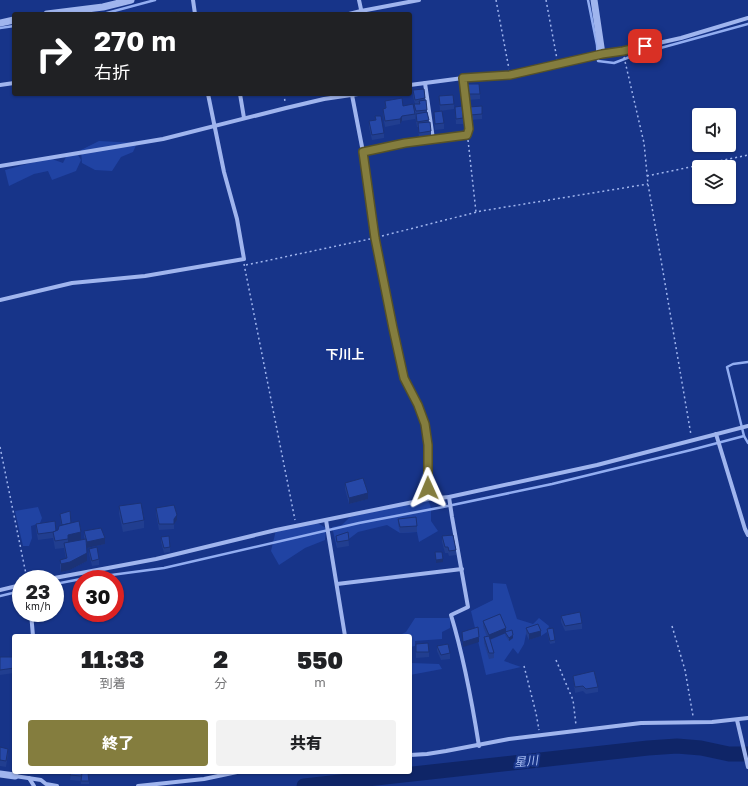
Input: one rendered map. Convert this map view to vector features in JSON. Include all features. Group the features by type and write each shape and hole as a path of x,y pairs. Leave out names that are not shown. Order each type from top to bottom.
{"street":[{"path":"63,12 103,7 131,0"},
{"path":"193,0 195,12"},
{"path":"359,0 361,12 419,0"},
{"path":"594,0 602,54"},
{"path":"412,85 463,78 510,75 682,38 748,18"},
{"path":"0,23 12,20"},
{"path":"363,152 405,143 467,135 469,129 463,78"},
{"path":"0,85 12,83"},
{"path":"425,83 433,139"},
{"path":"0,300 72,283 145,276 244,258 237,219 224,172 208,96"},
{"path":"240,96 244,118"},
{"path":"0,166 163,139 286,108 346,96"},
{"path":"352,96 363,152 375,238 404,378 418,405 425,424 428,445 428,499"},
{"path":"64,576 156,559 296,526 428,499 449,497 597,465 748,426"},
{"path":"716,434 748,536"},
{"path":"449,497 468,607 451,615 471,701 479,746"},
{"path":"326,520 345,634"},
{"path":"337,584 462,570"},
{"path":"0,590 12,587"},
{"path":"32,622 33,634"},
{"path":"412,755 479,746 508,739 641,723 712,722 748,718"},
{"path":"737,720 748,766"},
{"path":"0,774 15,774 41,780 46,784 57,786"},
{"path":"138,786 204,779 228,774"},
{"path":"30,778 34,786"}],"path":[{"path":"496,0 510,75"},
{"path":"546,0 558,64"},
{"path":"623,51 644,143 648,184 692,440"},
{"path":"284,96 286,108"},
{"path":"467,135 476,212"},
{"path":"647,176 748,155"},
{"path":"245,265 375,238 476,212 648,184"},
{"path":"244,258 296,526"},
{"path":"0,447 25,570"},
{"path":"672,626 685,670 694,722"},
{"path":"556,660 573,700 577,731"},
{"path":"524,666 536,712 540,735"}],"shaded area":[{"path":"99,141 137,143 133,152 121,157 112,171 95,170 82,163 81,150"},
{"path":"77,153 81,160 76,171 52,180 48,171 34,174 9,186 5,170 49,158 63,163 67,155"},
{"path":"428,499 431,508 431,521 438,531 419,542 417,532 400,533 387,525 358,532 337,548 332,527 342,525 350,517"},
{"path":"38,507 42,518 40,523 31,526 32,538 29,546 23,546 15,511"},
{"path":"316,522 326,528 325,540 305,548 279,565 271,551 276,530"},
{"path":"493,583 506,584 517,619 533,624 539,618 549,626 547,632 541,636 538,630 526,634 524,644 518,654 513,648 504,661 521,667 486,675 471,611 493,600"},
{"path":"415,618 450,618 450,628 442,632 442,639 415,641 415,646 412,647 412,634 402,634 406,632"},
{"path":"412,663 439,664 442,669 412,675"}],"building":[{"path":"467,84 479,84 480,94 468,94"},
{"path":"424,89 425,98 415,100 413,90"},
{"path":"453,95 454,104 440,105 439,96"},
{"path":"402,98 403,106 413,104 415,114 402,116 400,119 385,121 383,109 386,108 385,101"},
{"path":"426,100 427,110 416,111 414,104 420,104 419,101"},
{"path":"462,106 463,118 456,119 455,107"},
{"path":"482,106 482,114 470,115 469,107"},
{"path":"442,111 444,123 435,124 434,112"},
{"path":"427,112 429,120 417,122 416,114"},
{"path":"375,116 381,116 384,133 372,135 369,121 376,120"},
{"path":"430,122 431,131 419,133 418,123"},
{"path":"363,478 368,493 349,498 345,483"},
{"path":"141,503 144,520 123,524 119,506"},
{"path":"174,505 177,515 174,519 174,524 159,524 156,508"},
{"path":"70,511 71,523 62,525 60,514"},
{"path":"416,517 417,526 400,527 398,519"},
{"path":"55,521 56,531 38,534 36,524"},
{"path":"79,521 81,532 68,535 68,539 55,541 53,532 58,530 59,526"},
{"path":"101,528 105,538 87,542 84,531"},
{"path":"348,532 349,540 337,542 336,536"},
{"path":"453,535 456,550 449,551 448,547 445,547 442,536"},
{"path":"169,536 170,547 164,548 161,537"},
{"path":"86,539 87,553 70,562 61,564 60,560 67,558 64,543"},
{"path":"97,547 99,559 92,561 89,549"},
{"path":"435,552 442,552 443,559 436,560"},
{"path":"580,612 582,623 565,626 561,616"},
{"path":"500,614 506,628 489,635 483,621"},
{"path":"538,624 541,631 529,634 526,628"},
{"path":"478,627 479,637 463,642 462,632"},
{"path":"553,628 555,640 550,641 547,629"},
{"path":"512,630 513,635 509,638 505,632"},
{"path":"489,636 494,653 489,653 484,637"},
{"path":"428,643 429,652 416,652 416,644"},
{"path":"448,644 450,653 441,655 437,646"},
{"path":"0,657 12,657 12,668 0,670"},
{"path":"594,671 598,687 586,689 583,686 575,687 573,676"},
{"path":"0,747 8,749 6,761 0,760"},
{"path":"70,774 82,774 81,776"},
{"path":"82,774 88,774 89,781 81,781"}],"waterway":[{"path":"110,12 155,0"},
{"path":"588,0 597,45 598,61 614,63 635,55 748,24"},
{"path":"0,28 12,26"},
{"path":"748,362 733,364 727,367 744,436 748,443"},
{"path":"124,573 164,568 359,523 552,484 744,436"},
{"path":"64,582 72,581"},
{"path":"0,596 12,593"},
{"name":"星川","path":"304,786 648,748 677,746 701,748 729,754 748,754"}],"district":[{"name":"下川上","path":"345,354"}],"route":[{"path":"428,488 428,445 425,424 418,405 404,378 375,238 363,152 405,143 467,135 469,129 463,78 510,75 602,54 645,46"}]}
